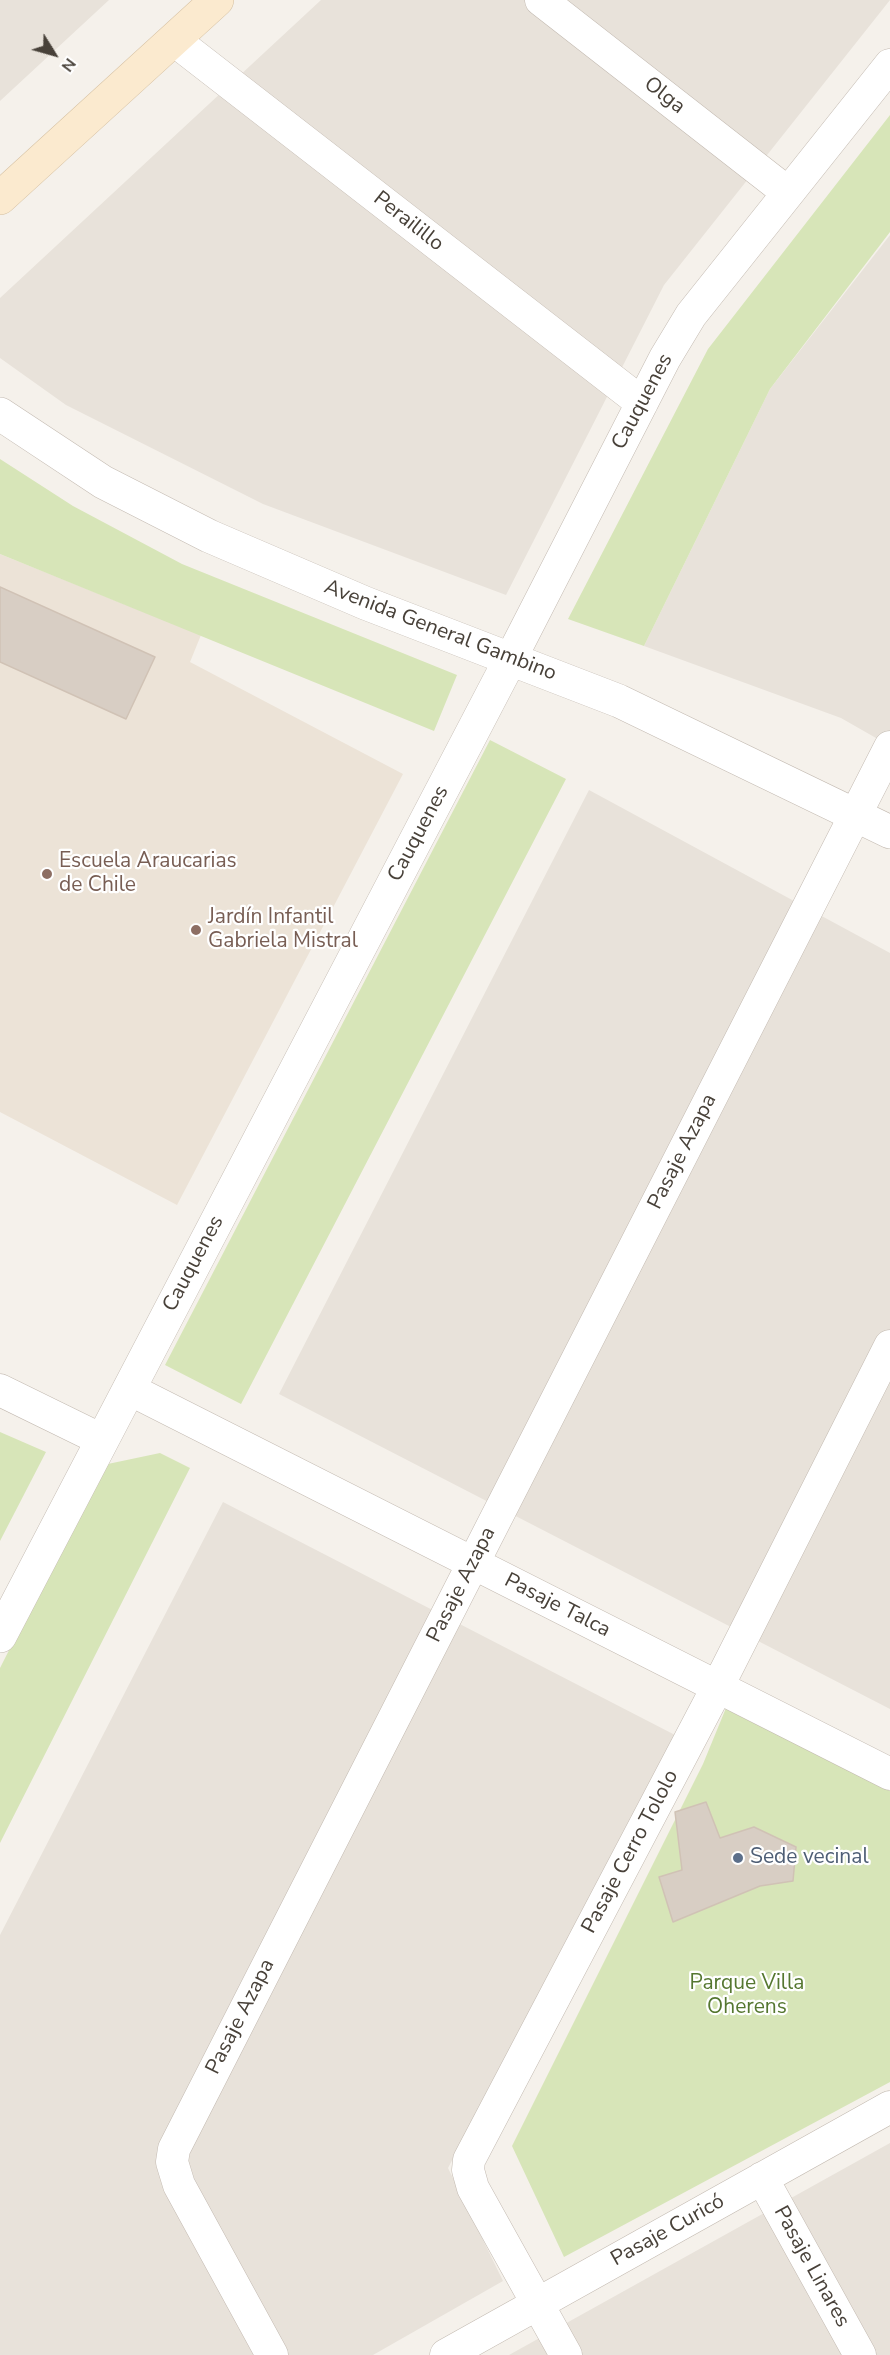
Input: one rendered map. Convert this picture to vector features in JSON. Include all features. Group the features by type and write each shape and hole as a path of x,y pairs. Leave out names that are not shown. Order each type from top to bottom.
{"main road":[{"path":"0,198 217,0"}],"street":[{"name":"Olga","path":"541,0 787,192"},
{"name":"Perailillo","path":"174,40 642,404"},
{"name":"Cauquenes","path":"0,1636 642,404 691,315 890,65"},
{"name":"Avenida General Gambino","path":"0,414 103,482 172,519 365,603 511,658 676,726 890,832"},
{"name":"Pasaje Azapa","path":"272,2355 179,2185 172,2162 174,2149 890,747"},
{"name":"Pasaje Cerro Tololo","path":"566,2355 469,2180 469,2160 717,1688 890,1346"},
{"name":"Pasaje Talca","path":"129,1389 890,1774"},
{"path":"0,1390 102,1440"},
{"name":"Pasaje Curicó","path":"446,2355 890,2107"},
{"name":"Pasaje Linares","path":"762,2178 860,2355"}],"shaded area":[{"path":"0,0 109,0 0,101"},
{"path":"321,0 890,0 664,285 506,595 263,504 66,405 0,358 0,298"},
{"path":"890,235 890,746 841,718 644,646 770,389"},
{"name":"Jardín Infantil Gabriela Mistral","path":"0,554 201,635 190,662 403,774 177,1205 0,1112"},
{"path":"589,790 890,953 890,1709 279,1394"},
{"path":"223,1502 675,1735 448,2168 503,2281 373,2355 0,2355 0,1935"},
{"path":"890,2143 890,2355 509,2355"}],"green space":[{"path":"890,115 890,232 770,389 644,646 568,619 708,349"},
{"path":"0,459 73,506 182,564 457,675 434,731 0,554"},
{"path":"490,740 566,779 241,1404 165,1365"},
{"path":"0,1432 46,1452 0,1541"},
{"path":"160,1453 190,1468 0,1843 0,1668 103,1465"},
{"name":"Parque Villa Oherens","path":"726,1708 890,1791 890,2082 564,2257 512,2146 703,1764"}],"building":[{"path":"0,587 155,657 126,719 0,662"},
{"name":"Sede vecinal","path":"706,1802 720,1838 754,1827 796,1847 793,1881 760,1886 673,1922 659,1877 682,1870 675,1812"}],"place":[{"name":"Escuela Araucarias de Chile","path":"47,874"},
{"name":"Jardín Infantil Gabriela Mistral","path":"196,930"},
{"name":"Sede vecinal","path":"738,1858"}]}
